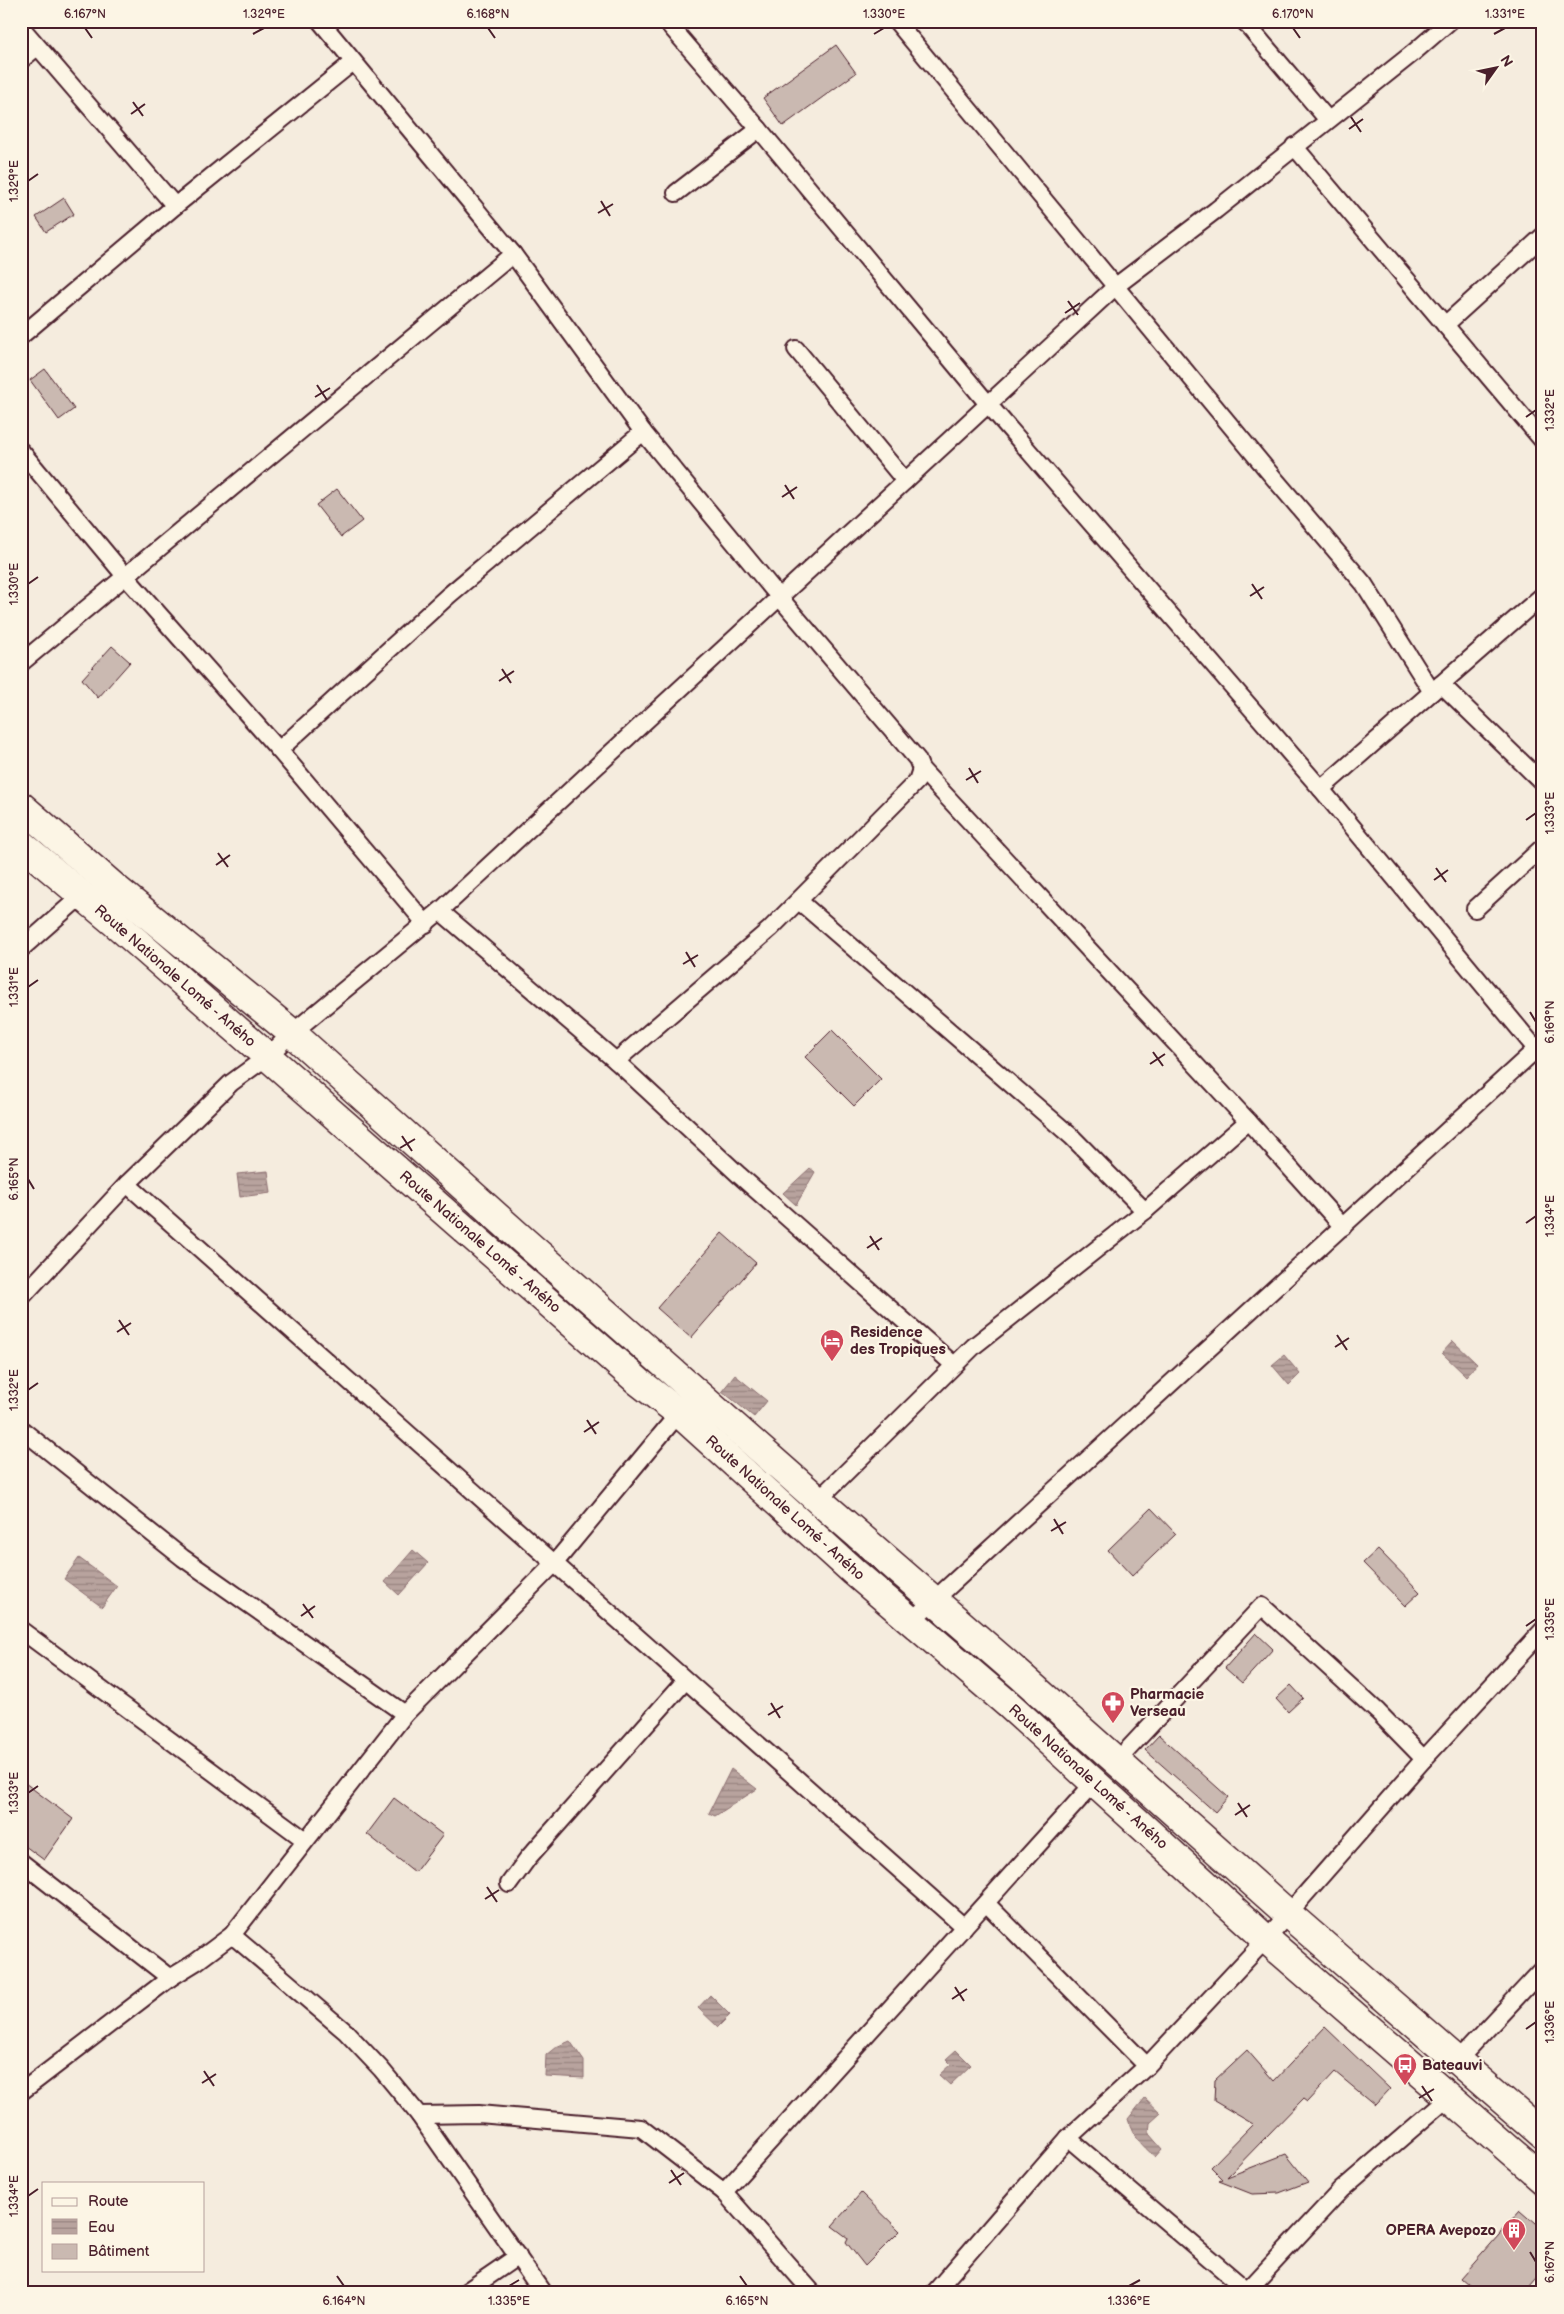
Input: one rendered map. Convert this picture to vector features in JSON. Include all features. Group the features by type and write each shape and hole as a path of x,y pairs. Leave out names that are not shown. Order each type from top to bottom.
{"highway":[{"name":"Route Nationale Lomé - Aného","path":"21,806 114,887 292,1032 531,1247 932,1601 1022,1676 1287,1913 1543,2135"},
{"name":"Route Nationale Lomé - Aného","path":"21,844 268,1056 639,1382 679,1413 911,1621 1095,1782 1266,1939 1543,2179"}],"street":[{"path":"320,21 513,254 643,432 780,598 917,759 921,769 1248,1121 1343,1227"},
{"path":"666,21 759,129 988,404 1321,789 1539,1046 911,1621"},
{"path":"896,21 1364,584 1437,688 1543,783"},
{"path":"1244,21 1328,120"},
{"path":"21,1298 127,1184 232,1083 268,1056 292,1032 440,912 1116,286 1216,210 1450,21"},
{"path":"21,27 175,206"},
{"path":"21,60 37,46"},
{"path":"21,336 175,206 353,62"},
{"path":"676,193 759,129"},
{"path":"1294,146 1543,441"},
{"path":"1445,325 1543,236"},
{"path":"21,663 513,254"},
{"path":"796,349 905,481"},
{"path":"280,750 449,596 643,432"},
{"path":"21,451 125,576 280,750 426,924"},
{"path":"1321,789 1543,595"},
{"path":"616,1061 770,929 917,781 921,769"},
{"path":"1475,909 1543,847"},
{"path":"21,949 81,896"},
{"path":"799,901 1072,1136 1145,1211"},
{"path":"440,912 616,1061 739,1175 954,1365"},
{"path":"818,1500 954,1365 1007,1318 1145,1211 1248,1121"},
{"path":"127,1184 964,1927"},
{"path":"21,2092 170,1978 196,1962 232,1935 405,1714 554,1564 679,1413"},
{"path":"21,1429 183,1558 405,1714"},
{"path":"1116,1762 1262,1606 1371,1706 1424,1759"},
{"path":"21,1630 305,1840"},
{"path":"934,2293 1068,2138 1147,2066 1266,1939 1424,1759 1543,1630"},
{"path":"509,1884 528,1858 686,1680"},
{"path":"724,2192 1095,1782"},
{"path":"21,1862 170,1978"},
{"path":"986,1903 1147,2066"},
{"path":"232,1935 346,2032 381,2068 418,2115 543,2293"},
{"path":"1458,2060 1543,1969"},
{"path":"1068,2138 1249,2292 1341,2190 1449,2097"},
{"path":"418,2115 479,2114 640,2128 724,2192 814,2293"},
{"path":"464,2293 518,2256"}],"water":[{"path":"810,1168 815,1172 796,1205 783,1193"},
{"path":"268,1171 271,1193 240,1197 237,1174"},
{"path":"1453,1341 1477,1364 1466,1376 1442,1353"},
{"path":"1284,1355 1300,1374 1289,1385 1272,1365"},
{"path":"735,1375 767,1401 754,1417 722,1391"},
{"path":"413,1550 428,1563 399,1595 385,1582"},
{"path":"79,1558 117,1586 102,1607 64,1579"},
{"path":"731,1769 757,1789 715,1816 709,1813"},
{"path":"710,1995 730,2015 718,2027 698,2008"},
{"path":"570,2041 584,2061 584,2078 545,2076 546,2055 556,2047"},
{"path":"956,2050 971,2065 950,2085 939,2075 951,2064 946,2059"},
{"path":"1145,2098 1161,2113 1150,2123 1149,2134 1162,2149 1155,2157 1135,2136 1128,2119"}],"building":[{"path":"836,45 856,73 783,126 763,98"},
{"path":"64,198 74,214 46,232 36,217"},
{"path":"45,369 74,409 59,420 30,380"},
{"path":"337,489 362,521 341,537 316,505"},
{"path":"112,646 130,662 98,698 82,679"},
{"path":"832,1030 881,1079 854,1106 805,1057"},
{"path":"722,1233 756,1263 691,1338 657,1308"},
{"path":"1151,1508 1176,1534 1132,1576 1108,1550"},
{"path":"1378,1549 1420,1592 1405,1606 1363,1563"},
{"path":"1256,1633 1273,1649 1242,1683 1225,1668"},
{"path":"1291,1685 1303,1698 1288,1712 1276,1699"},
{"path":"1159,1735 1228,1797 1215,1812 1145,1750"},
{"path":"21,1780 73,1819 44,1860 21,1843"},
{"path":"394,1798 443,1835 415,1872 367,1834"},
{"path":"1325,2027 1390,2089 1375,2105 1335,2072 1307,2102 1303,2099 1227,2177 1286,2154 1308,2182 1279,2193 1252,2194 1219,2181 1223,2179 1211,2167 1253,2124 1214,2101 1215,2080 1247,2050 1274,2081"},
{"path":"861,2193 900,2231 865,2266 846,2242 848,2238 832,2226"},
{"name":"OPERA Avepozo","path":"1521,2210 1543,2229 1543,2272 1525,2293 1478,2293 1461,2278"}],"place":[{"name":"Residence des Tropiques","path":"832,1362"},
{"name":"Pharmacie Verseau","path":"1113,1724"},
{"name":"Bateauvi","path":"1405,2086"},
{"name":"OPERA Avepozo","path":"1514,2251"}]}
